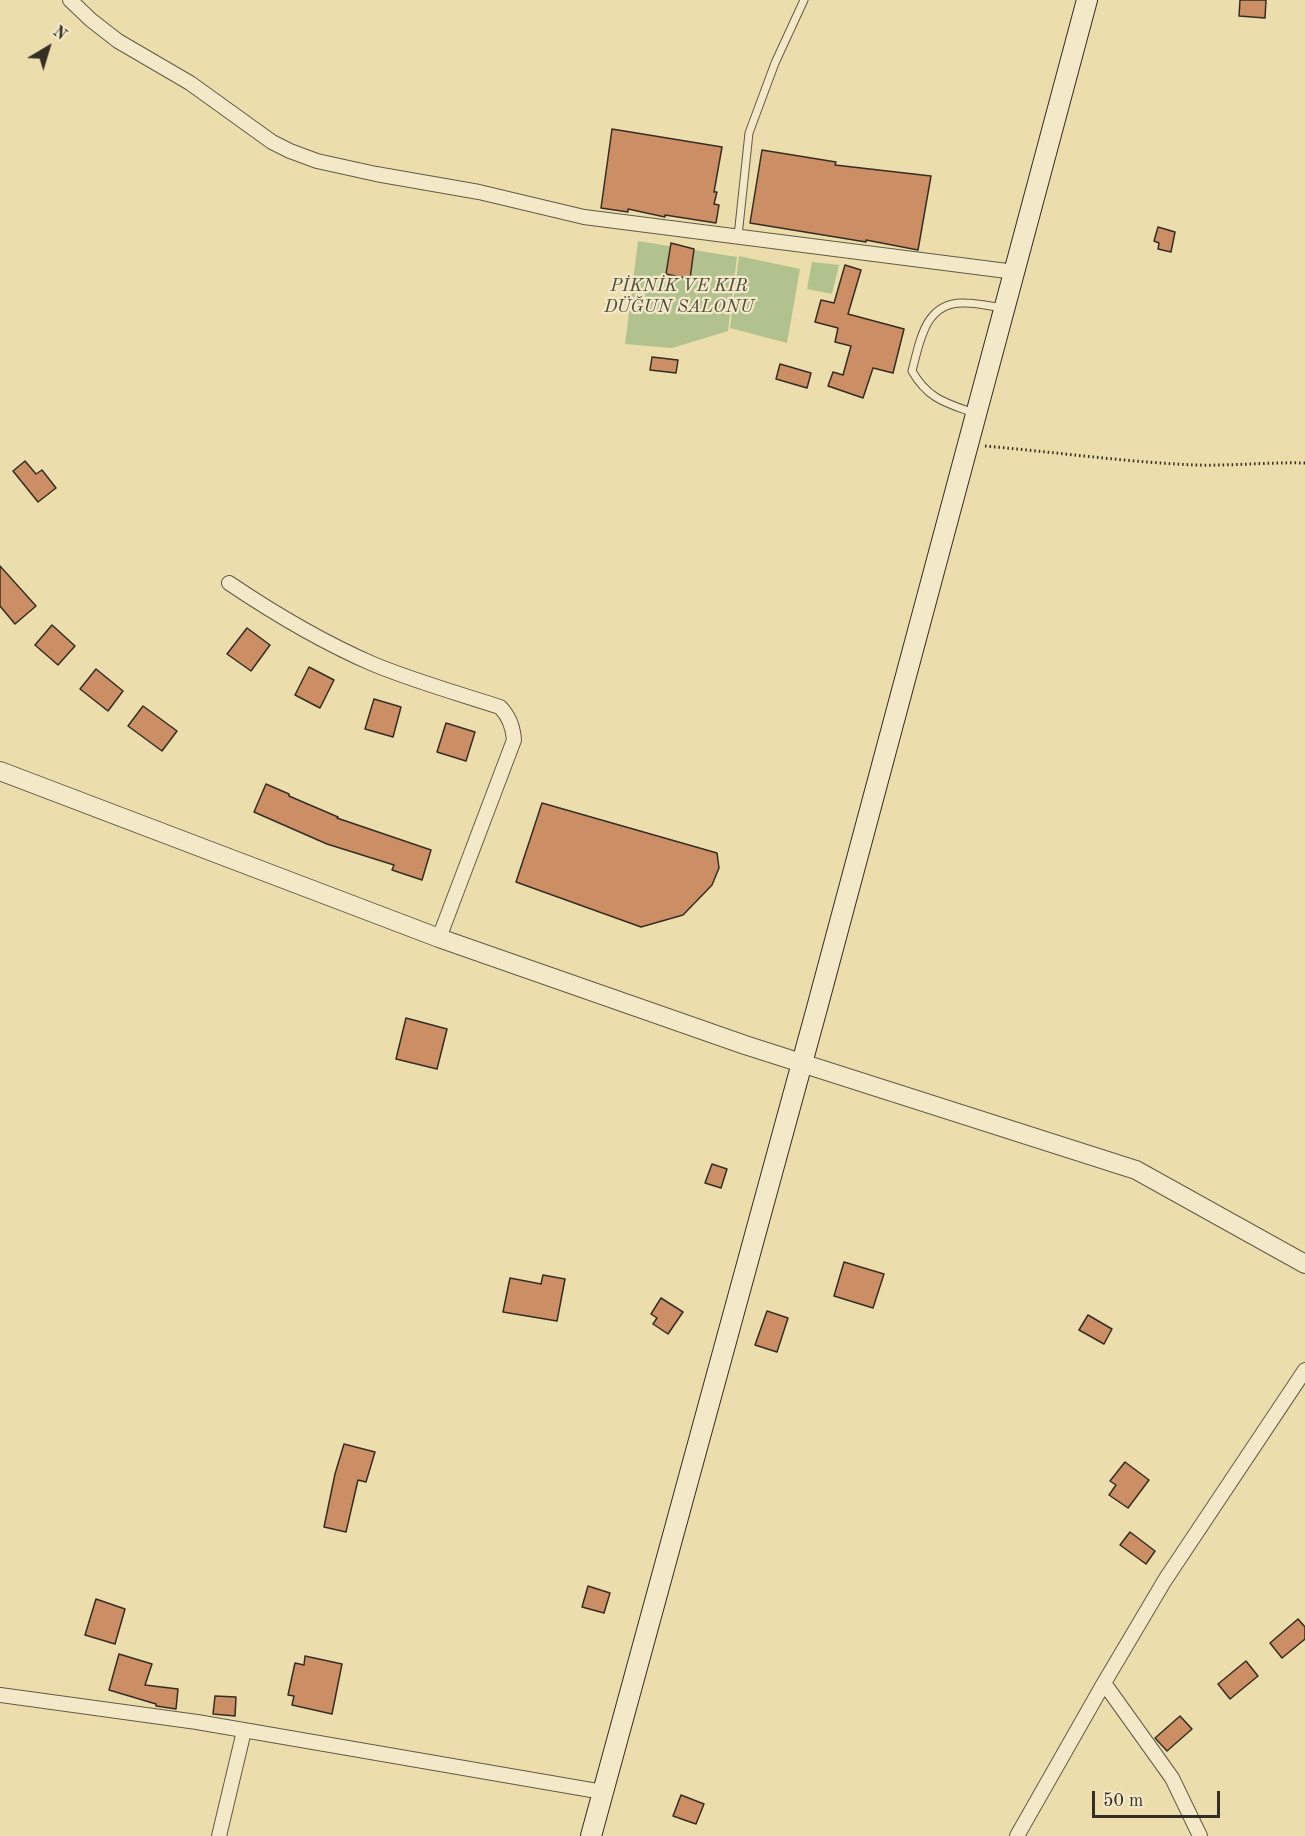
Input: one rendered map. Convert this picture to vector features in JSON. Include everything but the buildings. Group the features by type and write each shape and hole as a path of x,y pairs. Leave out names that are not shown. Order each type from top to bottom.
{"main road":[{"path":"591,1836 969,444 1087,0"}],"street":[{"path":"70,0 124,46 190,83 272,142 316,161 479,192 584,217 1015,272"},
{"path":"229,583 280,617 334,646 416,680 500,707 506,713 512,726 514,740 439,938"},
{"path":"0,771 439,938 801,1064 1136,1170 1305,1264"},
{"path":"1017,1836 1165,1580 1305,1370"},
{"path":"1104,1683 1172,1778 1200,1836"},
{"path":"0,1695 244,1731 603,1792"},
{"path":"219,1836 244,1731"}],"lane":[{"path":"738,236 749,133 775,63 804,0"},
{"path":"976,414 931,395 912,371 915,359 925,326 930,318 946,306 964,303 1005,309"}],"path":[{"path":"969,444 1171,464 1305,463"}],"green space":[{"name":"PİKNİK VE KIR DÜĞUN SALONU","path":"638,241 737,257 728,331 672,348 625,344"},
{"path":"739,256 800,269 787,343 730,328"},
{"path":"812,262 839,265 832,294 807,289"}]}
